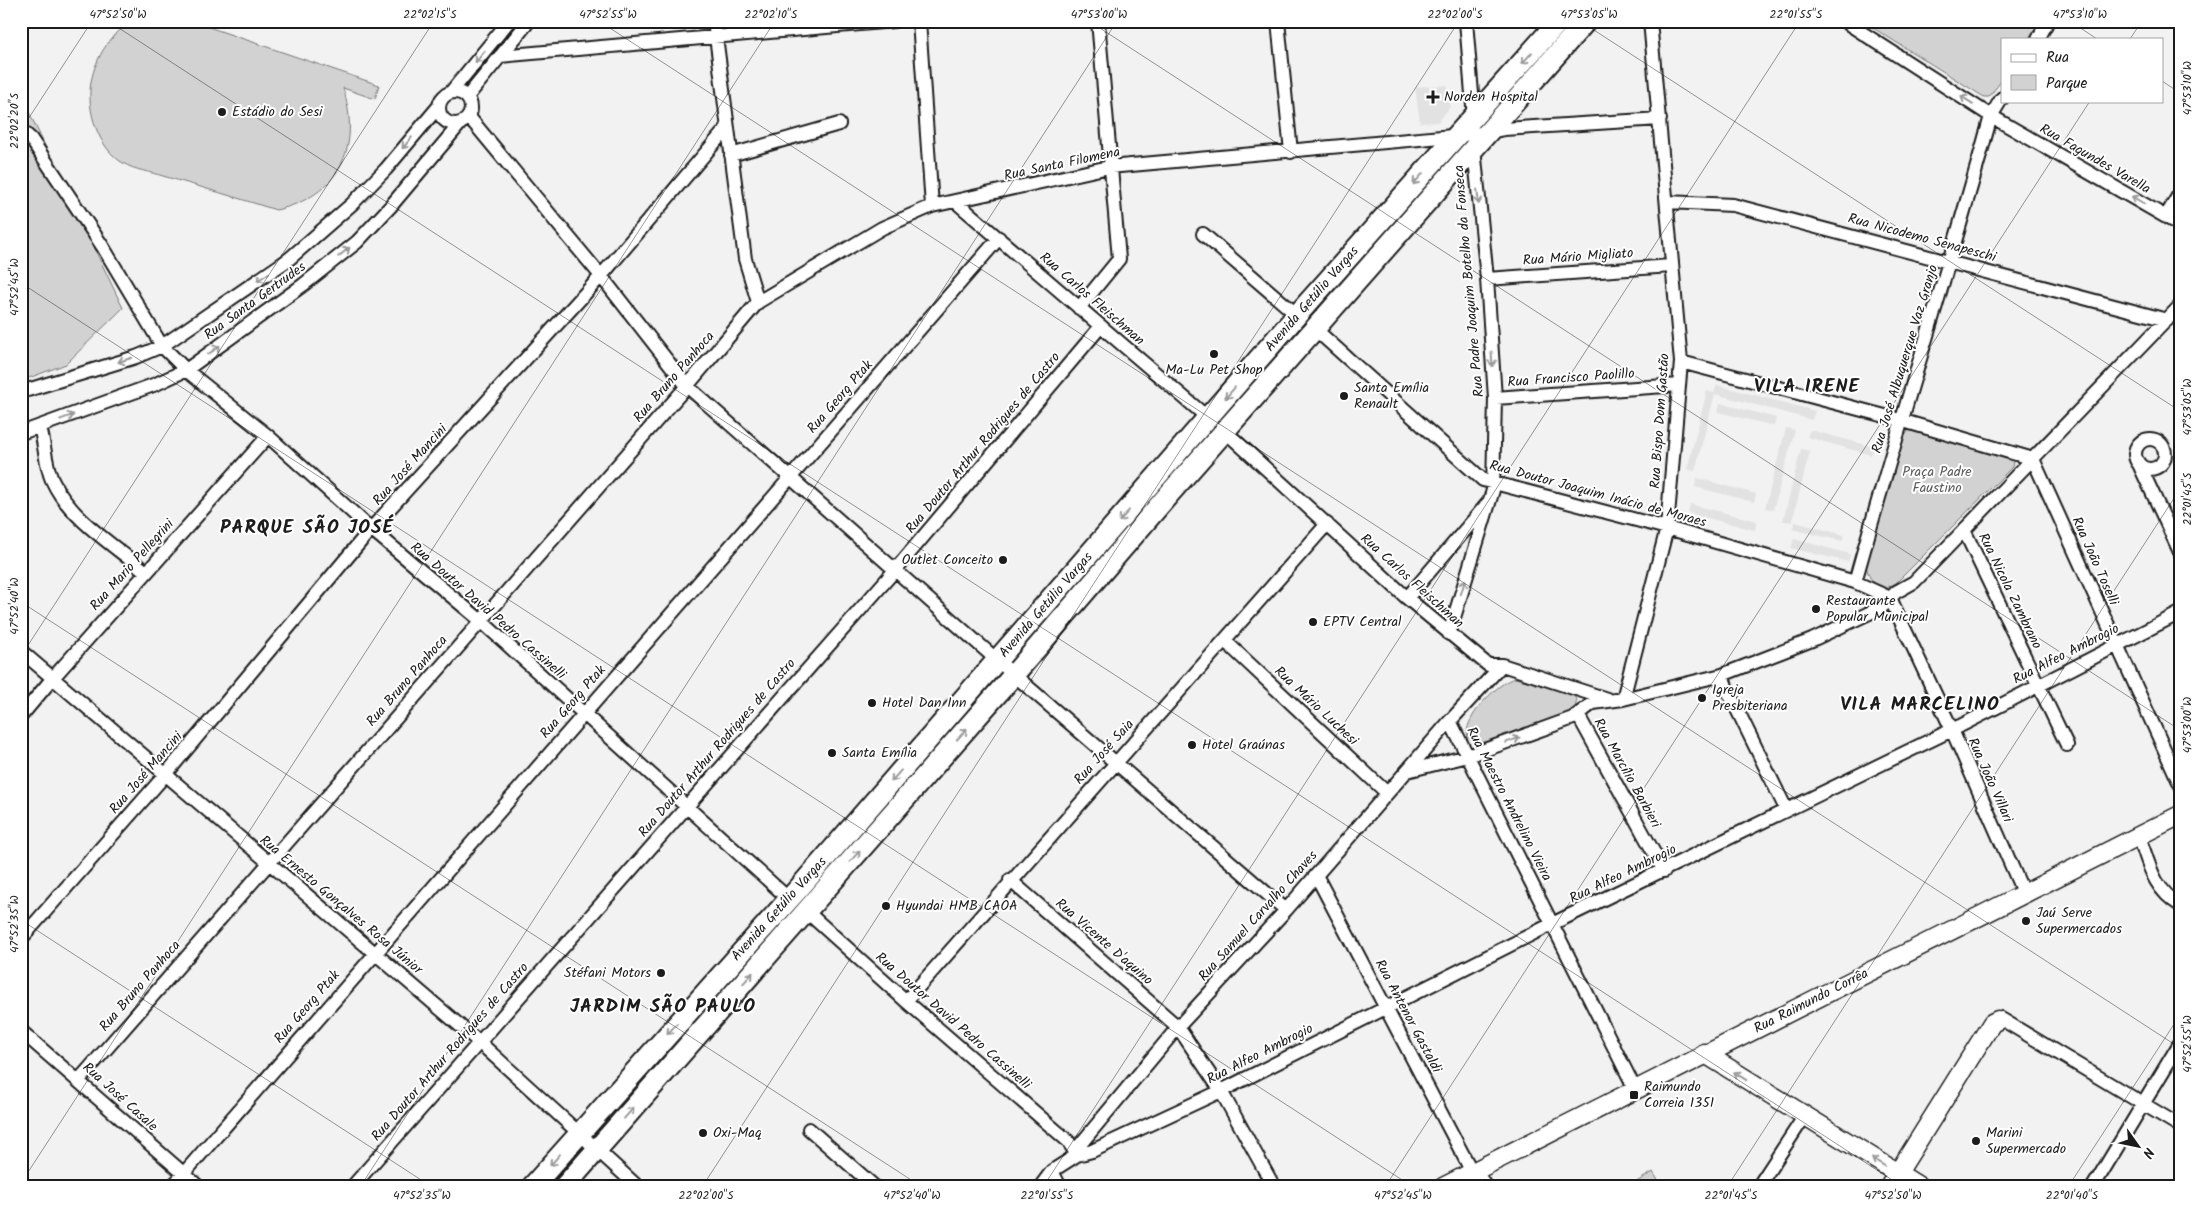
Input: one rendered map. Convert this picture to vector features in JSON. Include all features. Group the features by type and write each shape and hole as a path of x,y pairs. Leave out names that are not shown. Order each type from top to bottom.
{"main road":[{"name":"Avenida Getúlio Vargas","path":"564,1187 1315,329 1474,133 1559,21"},
{"name":"Avenida Getúlio Vargas","path":"532,1187 789,899 1297,316 1474,133 1586,21"},
{"name":"Rua Raimundo Corrêa","path":"1443,1187 1704,1053 1804,1006 2023,892 2180,815"},
{"path":"1893,1180 1992,1022 1998,1020"},
{"path":"1704,1053 1804,1117 1893,1180 1920,1187"},
{"path":"1472,1172 1483,1187"}],"street":[{"path":"451,92 461,92 471,103 469,117 459,125 448,124 441,117 439,106 443,96 451,92 509,21"},
{"path":"467,97 529,21"},
{"path":"714,21 745,259 758,302"},
{"path":"500,56 894,21"},
{"path":"919,21 932,206"},
{"path":"1079,308 1119,260 1109,167 1098,21"},
{"path":"1278,21 1291,152"},
{"name":"Rua Padre Joaquim Botelho da Fonseca","path":"1449,634 1491,500 1493,482 1495,398 1466,21"},
{"name":"Rua Bispo Dom Gastão","path":"1623,699 1667,528 1681,362 1650,21"},
{"name":"Rua Fagundes Varella","path":"1844,21 1991,116 2180,225"},
{"path":"2039,38 2048,21"},
{"name":"Rua José Albuquerque Vaz Granjo","path":"1855,582 1900,420 1951,261 1991,116 2001,100"},
{"name":"Rua Santa Gertrudes","path":"21,392 136,357 162,346 290,259 359,197 386,169 439,106"},
{"path":"469,117 601,276 687,386 1014,675 1286,910"},
{"name":"Rua Santa Filomena","path":"758,302 882,228 932,206 1109,167 1291,152 1474,133 1660,119"},
{"path":"732,155 839,124"},
{"name":"Rua Santa Gertrudes","path":"21,433 156,384 186,370 357,242 390,207 459,125"},
{"name":"Rua José Mancini","path":"21,939 166,774 371,529 601,276 727,128"},
{"name":"Rua Doutor David Pedro Cassinelli","path":"21,130 31,139 103,247 162,346 186,370 268,436 371,529 480,620 789,899"},
{"path":"2166,216 2180,193"},
{"name":"Rua Carlos Fleischman","path":"956,202 1208,418"},
{"name":"Rua Nicodemo Senapeschi","path":"1667,202 1733,205 1951,261 2167,320"},
{"path":"1203,234 1297,316"},
{"name":"Rua Georg Ptak","path":"172,1187 582,714 999,238"},
{"name":"Rua Mário Migliato","path":"1487,279 1672,266"},
{"name":"Rua Bruno Panhoca","path":"79,1080 480,620 687,386 758,302"},
{"path":"1407,771 1468,756 1578,715 1584,708 1594,703 1608,699 1623,699 1722,675 1812,640 1882,607 1890,598 1914,582 2180,306"},
{"name":"Rua Doutor Arthur Rodrigues de Castro","path":"352,1187 896,569 1101,326"},
{"name":"Rua Doutor Joaquim Inácio de Moraes","path":"1315,329 1483,480 1667,528 1855,582 1890,598"},
{"path":"1681,362 1900,420 2033,459"},
{"name":"Rua Francisco Paolillo","path":"1495,398 1679,385"},
{"path":"40,427 46,462 60,495 70,510 146,572"},
{"name":"Rua Carlos Fleischman","path":"1226,432 1407,598 1488,665 1502,665 1608,699"},
{"name":"Rua Mario Pellegrini","path":"21,716 146,572 268,436"},
{"name":"Rua João Toselli","path":"2033,459 2180,784"},
{"path":"2138,462 2180,552"},
{"path":"1407,598 1491,500"},
{"name":"Rua José Saia","path":"906,1001 1114,762 1225,641 1327,524"},
{"name":"Rua Nicola Zambrano","path":"1964,530 2067,745"},
{"name":"Rua João Villari","path":"1890,598 1952,730 2023,892"},
{"name":"Rua Alfeo Ambrogio","path":"1077,1155 1092,1151 1221,1091 1387,1006 1664,871 1786,809 1952,730 2116,644 2180,613"},
{"name":"Rua Mário Luchesi","path":"1225,641 1387,793"},
{"name":"Rua Ernesto Gonçalves Rosa Júnior","path":"21,651 479,1042 638,1187"},
{"name":"Rua Samuel Carvalho Chaves","path":"1040,1187 1052,1171 1077,1155 1079,1146 1178,1027 1286,910 1450,721 1502,665"},
{"path":"1722,675 1726,689 1786,809"},
{"name":"Rua Marcílio Barbieri","path":"1578,715 1664,871"},
{"name":"Rua Maestro Andrelino Vieira","path":"1450,721 1554,924 1635,1089"},
{"path":"2138,836 2157,886 2163,893 2180,905"},
{"name":"Rua Antenor Gastaldi","path":"1316,875 1387,1006 1472,1172"},
{"name":"Rua Vicente D'aquino","path":"1010,880 1178,1027"},
{"name":"Rua Doutor David Pedro Cassinelli","path":"806,911 906,1001 1068,1141 1077,1155"},
{"path":"1998,1020 2003,1020 2180,1126"},
{"path":"1178,1027 1221,1091 1274,1187"},
{"name":"Rua José Casale","path":"21,1031 199,1187"},
{"path":"2093,1187 2180,1043"},
{"path":"1758,1187 1804,1117"},
{"path":"809,1129 875,1187"},
{"path":"1052,1171 1060,1187"}],"shaded area":[{"name":"Norden Hospital","path":"1447,85 1450,107 1438,122 1420,123 1415,87"},
{"path":"1717,385 1815,411 1812,420 1715,394 1695,471 1687,469 1707,391 1714,393"},
{"path":"1720,403 1776,418 1774,426 1718,412"},
{"path":"1786,428 1795,430 1773,510 1765,508"},
{"path":"1810,430 1874,447 1871,455 1807,437"},
{"path":"1801,449 1810,451 1792,522 1783,521"},
{"path":"1697,478 1756,494 1754,502 1695,487"},
{"path":"1690,504 1757,521 1755,530 1688,513"},
{"path":"1795,522 1844,535 1842,541 1792,529"},
{"path":"1794,539 1850,554 1848,562 1791,548"}],"green space":[{"path":"132,21 191,21 379,85 375,99 343,88 348,110 349,130 347,149 340,166 330,181 316,193 298,203 276,210 137,169 123,163 107,148 96,127 90,104 93,72 100,55 117,33"},
{"path":"1862,21 2040,21 2029,38 2001,38 2001,81 1989,97 1984,97"},
{"path":"21,108 27,108 123,308 66,364 21,381"},
{"path":"1463,149 1016,661 1013,660 1015,652 1458,150"},
{"name":"Praça Padre Faustino","path":"1910,429 2010,456 2013,461 2012,467 1896,583 1886,588 1872,581 1866,566 1904,437"},
{"path":"998,672 1002,673 597,1136 594,1136 593,1133"},
{"path":"1515,678 1568,692 1577,699 1575,708 1570,714 1485,742 1472,741 1467,734 1474,713 1494,691 1505,682"},
{"path":"580,1146 585,1146 584,1152 554,1187 544,1187"},
{"path":"1653,1172 1662,1187 1628,1187"}],"place":[{"name":"Norden Hospital","path":"1433,97"},
{"name":"Estádio do Sesi","path":"222,112"},
{"name":"Ma-Lu Pet Shop","path":"1214,354"},
{"name":"Santa Emília Renault","path":"1344,396"},
{"name":"Outlet Conceito","path":"1003,560"},
{"name":"Restaurante Popular Municipal","path":"1816,609"},
{"name":"EPTV Central","path":"1313,622"},
{"name":"Igreja Presbiteriana","path":"1702,698"},
{"name":"Hotel Dan Inn","path":"872,703"},
{"name":"Hotel Graúnas","path":"1192,745"},
{"name":"Santa Emília","path":"832,753"},
{"name":"Hyundai HMB CAOA","path":"886,906"},
{"name":"Jaú Serve Supermercados","path":"2026,921"},
{"name":"Stéfani Motors","path":"661,973"},
{"name":"Raimundo Correia 1351","path":"1634,1095"},
{"name":"Oxi-Maq","path":"703,1133"},
{"name":"Marini Supermercado","path":"1976,1141"}],"district":[{"name":"VILA IRENE","path":"1807,387"},
{"name":"PARQUE SÃO JOSÉ","path":"307,528"},
{"name":"VILA MARCELINO","path":"1920,705"},
{"name":"JARDIM SÃO PAULO","path":"663,1007"}]}
